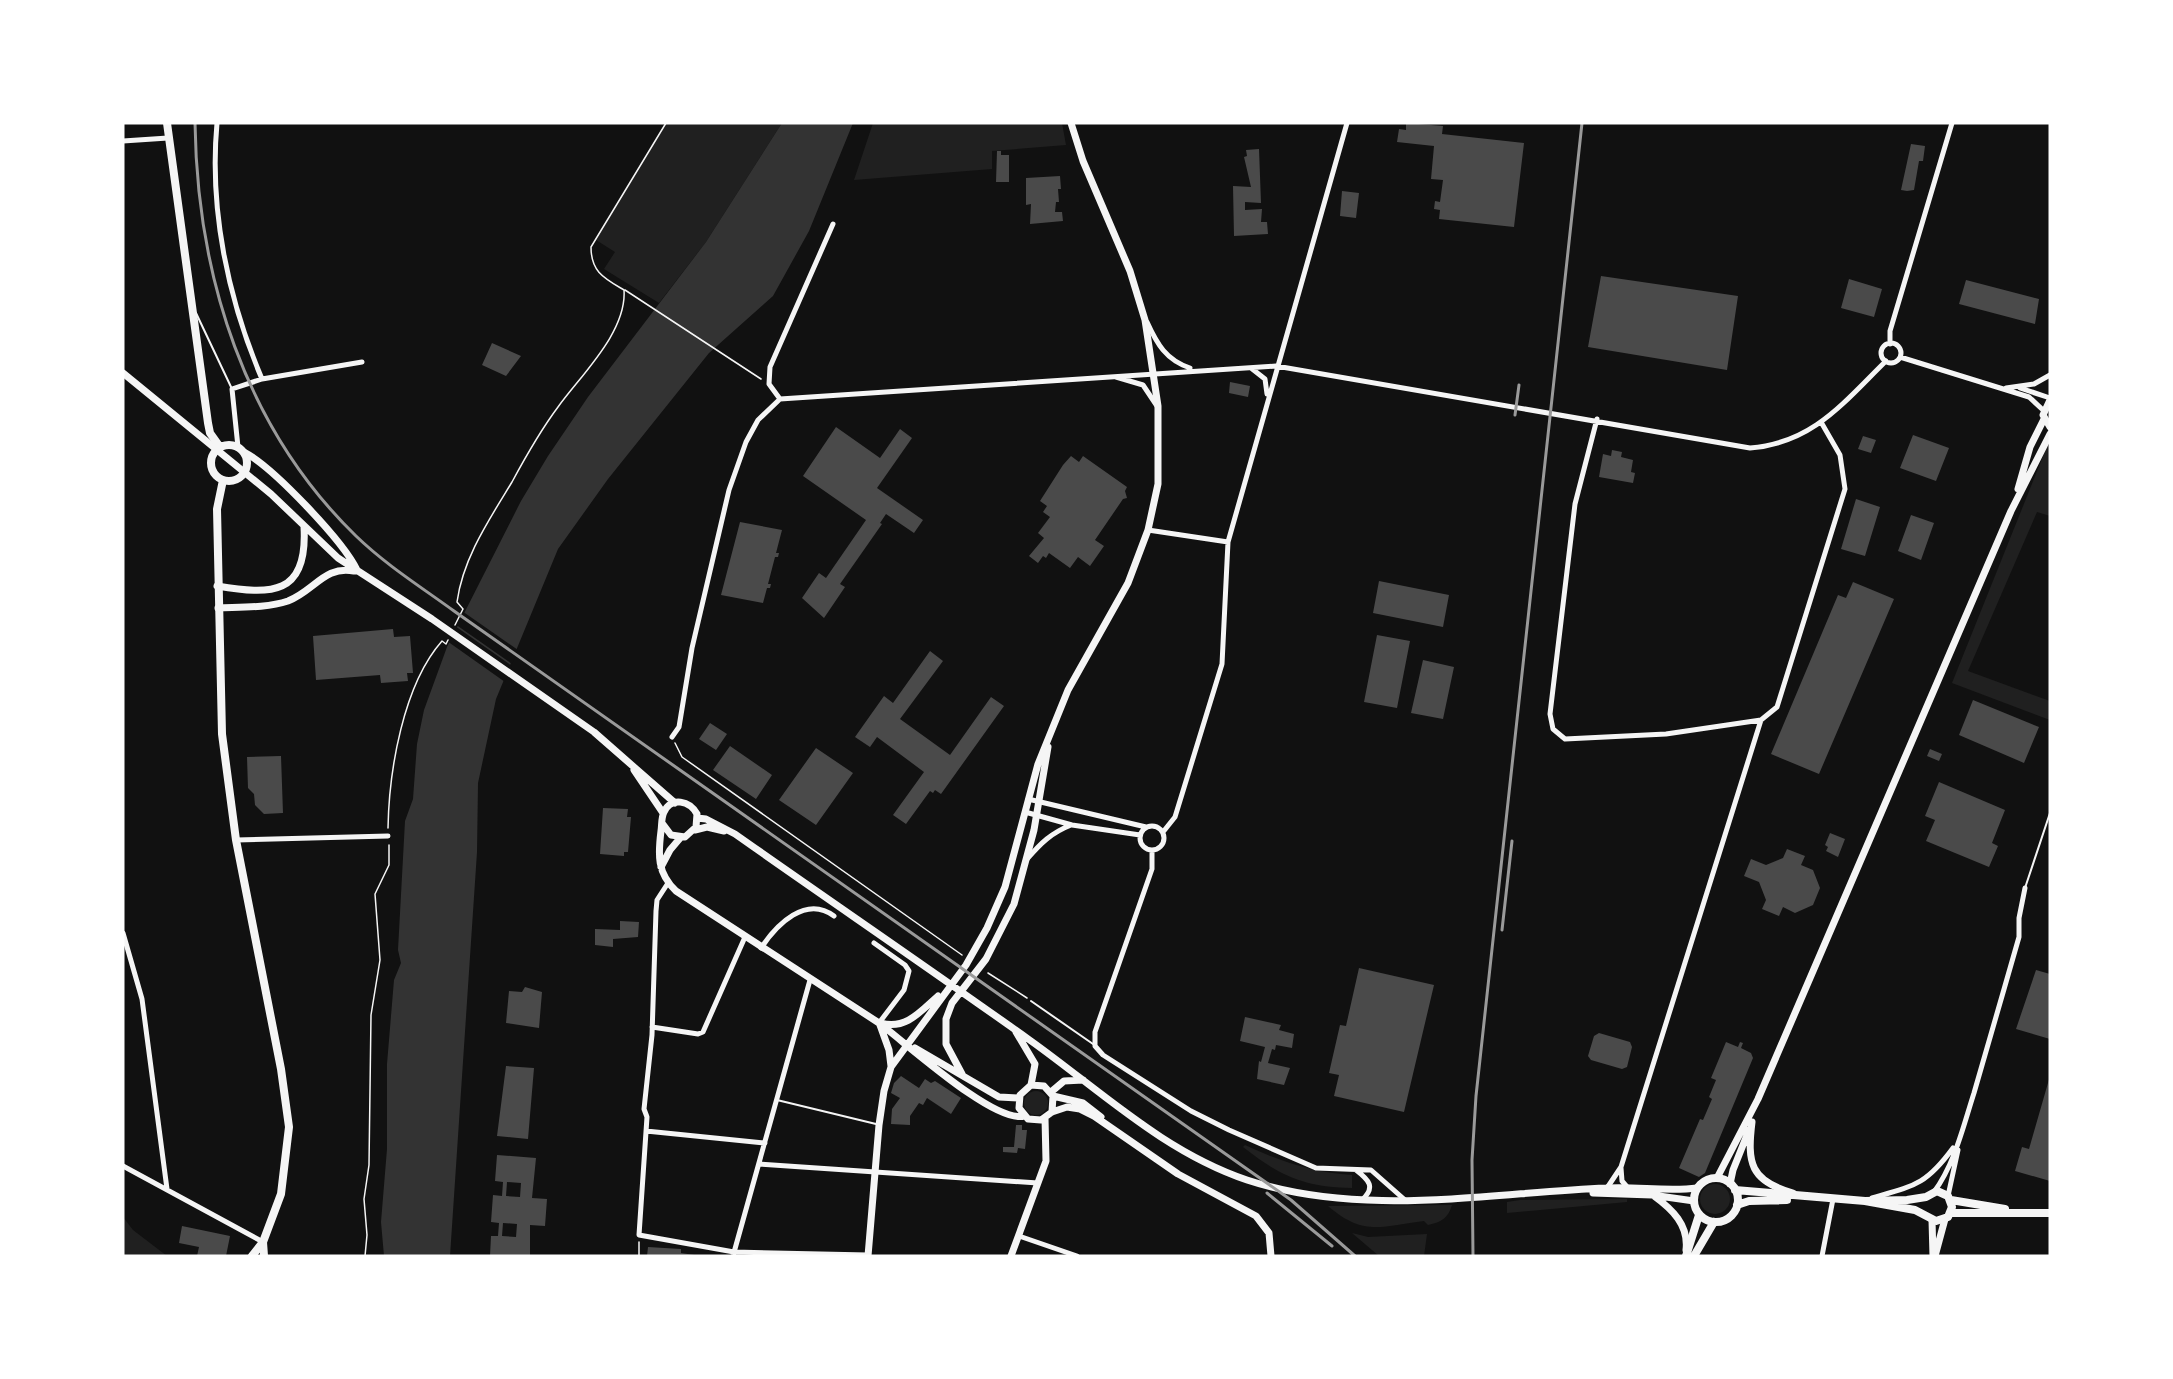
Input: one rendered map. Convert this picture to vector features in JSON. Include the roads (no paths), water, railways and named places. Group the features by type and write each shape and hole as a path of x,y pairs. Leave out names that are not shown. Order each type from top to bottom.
{"main road":[{"path":"167,123 208,423 213,439 220,447"},
{"path":"229,445 241,450 248,463 244,474 235,481 223,480 212,468 212,456 220,447 229,445"},
{"path":"223,480 217,508 222,734 236,840 281,1069 289,1127 281,1194 263,1242 252,1256"},
{"path":"1686,1256 1699,1215 1694,1201 1697,1188 1710,1179 1717,1178 1732,1187 1833,1200 1865,1201 1926,1197 1933,1192 1941,1192 1950,1198 2027,1212"},
{"path":"1732,1187 1737,1205"},
{"path":"1925,1214 1923,1206 1926,1197"},
{"path":"1699,1215 1714,1222 1726,1219 1737,1205 1749,1201 1813,1198"},
{"path":"1948,1216 1950,1198"},
{"path":"1865,1201 1925,1214 1932,1220 1948,1216 2050,1213"},
{"path":"1695,1256 1714,1222"},
{"path":"263,1242 264,1256"}],"street":[{"path":"217,123 214,163 220,236 237,310 262,379"},
{"path":"668,883 657,900 652,1027 644,1109 647,1117 639,1235 734,1254 868,1256 879,1125 884,1091 891,1067 979,944 1005,887 1038,764 1068,690 1128,583 1148,530 1160,470 1158,406 1145,320 1130,271 1083,161 1071,123"},
{"path":"1152,850 1162,844 1163,832 1175,818 1222,664 1228,542 1276,366 1347,123"},
{"path":"1886,361 1882,352 1890,344 1890,332 1952,123"},
{"path":"123,141 168,138"},
{"path":"780,399 769,384 770,367 833,224"},
{"path":"1145,320 1164,354 1177,364 1194,370"},
{"path":"1890,344 1899,347 1900,357"},
{"path":"1886,361 1894,362 1900,357"},
{"path":"1900,357 2029,397 2043,410"},
{"path":"672,737 679,727 692,648 729,490 746,442 758,420 780,399 1276,366 1458,399 1597,419 1750,448 1776,446 1798,437 1821,422 1886,361"},
{"path":"358,572 345,550 278,477 241,450 232,389 262,379 362,362"},
{"path":"1249,367 1264,379 1266,406"},
{"path":"123,373 271,494 304,527 358,572 451,631 594,732 675,803 690,805 697,818 694,830"},
{"path":"2004,388 2019,388 2034,384 2050,375"},
{"path":"1111,376 1143,385 1158,406"},
{"path":"2019,388 2050,399 2043,410 2044,419 2050,427"},
{"path":"1597,419 1575,504 1550,714 1553,729 1565,739 1666,734 1761,720 1777,707 1845,489 1840,456 1821,422"},
{"path":"2011,511 2031,447 2044,419"},
{"path":"1717,1178 1758,1099 2011,511 2050,434"},
{"path":"217,586 263,592 284,584 294,576 300,563 304,527"},
{"path":"1148,530 1228,542"},
{"path":"218,608 282,602 300,595 330,572 343,569 358,572"},
{"path":"1607,1188 1621,1167 1761,720"},
{"path":"962,1074 946,1044 946,1019 952,1004 978,972 1014,904 1037,816 1050,739"},
{"path":"623,756 663,813 660,869 668,883 761,948 879,1023 907,1044 928,1065 988,1104 1008,1115 1024,1116 1032,1120 1045,1118 1052,1112 1067,1107 1080,1109 1178,1174 1256,1215 1269,1233 1271,1256"},
{"path":"1029,799 1146,827 1158,826 1163,832"},
{"path":"663,813 675,803"},
{"path":"1025,812 1072,825 1140,835"},
{"path":"697,818 706,819 735,834 1013,1028 1095,1087 1151,1132 1207,1163 1268,1186 1310,1195 1353,1200 1405,1200 1607,1188 1697,1188"},
{"path":"662,823 671,835 681,837"},
{"path":"1027,859 1042,840 1072,825"},
{"path":"660,869 670,850 681,837 694,830 707,827 735,834"},
{"path":"1146,827 1140,835 1142,845 1152,850"},
{"path":"236,840 388,836"},
{"path":"1152,850 1152,869 1095,1032 1095,1046 1103,1055 1191,1111 1229,1130 1316,1168 1371,1170 1405,1200"},
{"path":"1933,1192 1945,1174 1959,1139 2019,937 2019,918 2025,888"},
{"path":"761,948 780,924 804,910 824,909 834,916"},
{"path":"123,933 142,999 167,1189"},
{"path":"652,1027 698,1034 703,1032 746,937"},
{"path":"874,943 905,965 909,971 904,990 879,1023"},
{"path":"734,1254 810,980"},
{"path":"879,1023 895,1025 907,1022 953,983"},
{"path":"879,1023 889,1050 891,1067"},
{"path":"1013,1028 1035,1064 1031,1085"},
{"path":"907,1044 999,1097 1018,1098"},
{"path":"1052,1112 1052,1094 1064,1081 1085,1080"},
{"path":"1024,1116 1019,1108 1018,1098 1024,1089 1031,1085 1040,1085 1052,1094 1088,1106 1113,1129"},
{"path":"1732,1187 1736,1161 1752,1122 1758,1099"},
{"path":"1011,1256 1047,1155 1045,1118"},
{"path":"1752,1122 1750,1160 1756,1174 1771,1186 1813,1198"},
{"path":"646,1131 765,1143"},
{"path":"1950,1198 1959,1139"},
{"path":"1865,1201 1919,1184 1939,1167 1959,1139"},
{"path":"760,1164 1038,1183"},
{"path":"123,1166 263,1242"},
{"path":"1621,1167 1622,1181 1628,1188"},
{"path":"1356,1170 1368,1179 1371,1185 1369,1193 1362,1200"},
{"path":"1560,1192 1652,1195 1694,1201"},
{"path":"1652,1195 1669,1207 1682,1223 1687,1243 1686,1256"},
{"path":"1822,1256 1833,1200"},
{"path":"1934,1256 1948,1216"},
{"path":"1932,1220 1934,1256"},
{"path":"1019,1236 1077,1256"}],"lane":[{"path":"193,307 232,389"},
{"path":"2025,888 2050,813"},
{"path":"1031,1001 1095,1046"},
{"path":"777,1100 879,1125"}],"railway":[{"path":"195,123 198,180 205,237 218,292 235,346 257,398 284,447 317,494 356,536 379,557 416,584 1291,1200 1355,1256"},
{"path":"1473,1256 1472,1160 1476,1096 1582,123"},
{"path":"1515,415 1519,385"},
{"path":"1502,930 1512,841"},
{"path":"1267,1193 1332,1246"}]}
